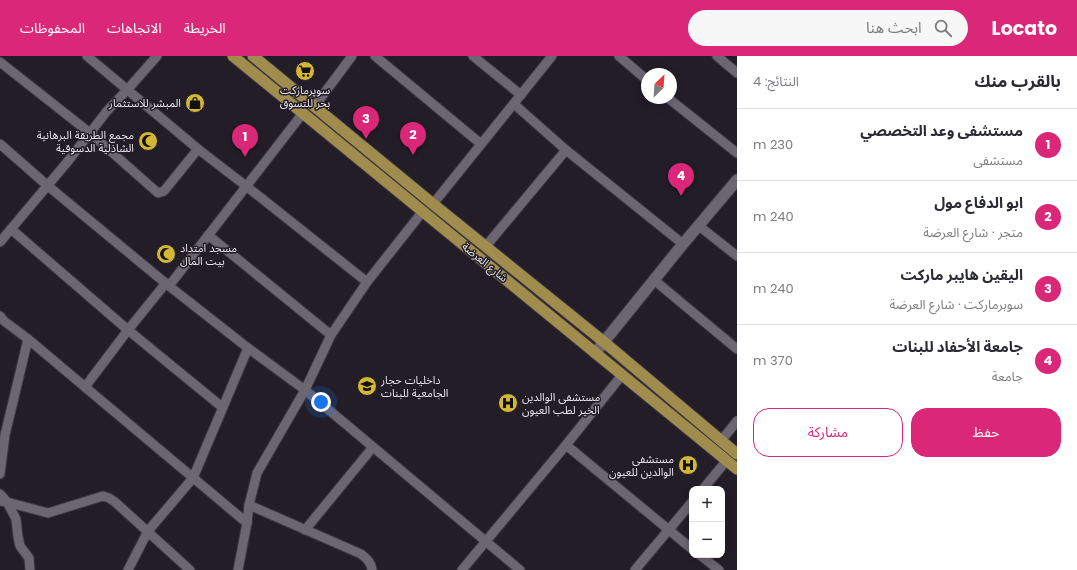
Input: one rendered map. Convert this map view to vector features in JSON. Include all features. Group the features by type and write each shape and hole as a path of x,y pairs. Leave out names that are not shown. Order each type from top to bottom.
{"main road":[{"name":"شارع العرضة","path":"233,56 737,469"},
{"name":"شارع العرضة","path":"253,56 604,342 737,454"},
{"path":"266,82 273,73"}],"street":[{"path":"87,56 198,149 367,282"},
{"path":"0,242 48,186 107,111 157,56"},
{"path":"314,107 352,56"},
{"path":"375,56 481,144"},
{"path":"473,56 521,95"},
{"path":"433,204 552,56"},
{"path":"619,56 641,75"},
{"path":"717,56 737,73"},
{"path":"0,62 90,133 158,193 164,191 198,149"},
{"path":"514,104 566,150 683,244"},
{"path":"676,104 737,153"},
{"path":"85,387 128,330 168,285 303,113"},
{"path":"0,144 48,186 168,285 248,348 306,390 520,570"},
{"path":"486,246 566,150"},
{"path":"595,352 737,180"},
{"path":"238,570 249,505 257,473 306,390 331,335 367,282 423,211"},
{"path":"699,226 737,256"},
{"path":"11,229 128,330 222,407"},
{"path":"208,235 331,335"},
{"path":"654,280 737,349"},
{"path":"0,316 4,321 28,339 247,523"},
{"path":"0,474 5,435 28,339"},
{"path":"128,570 148,531 193,478 248,348"},
{"path":"462,570 622,375"},
{"path":"721,442 737,421"},
{"path":"566,445 689,547"},
{"path":"305,530 374,447"},
{"path":"705,486 727,460"},
{"path":"0,494 16,519 20,546 29,558 30,570"},
{"path":"4,501 48,513 103,496 110,498 190,570"},
{"path":"249,505 361,554 367,558 371,564 372,570"},
{"path":"635,570 689,506"},
{"path":"704,558 719,570"}],"place":[{"name":"سوپرمارکت بحر للتسوق","path":"305,71"},
{"name":"المبشر للاستثمار","path":"195,103"},
{"name":"اليقين هايبر ماركت","path":"366,139"},
{"name":"مجمع الطريقة البرهانية الشاذلية الدسوقية","path":"148,141"},
{"name":"ابو الدفاع مول","path":"413,155"},
{"name":"مستشفى وعد التخصصي","path":"245,157"},
{"name":"جامعة الأحفاد للبنات","path":"681,196"},
{"name":"مسجد امتداد بيت المال","path":"166,254"},
{"name":"داخليات حجار الجامعية للبنات","path":"367,386"},
{"name":"مستشفى الوالدين الخير لطب العيون","path":"508,403"},
{"name":"مستشفى الوالدين للعيون","path":"688,465"}]}
